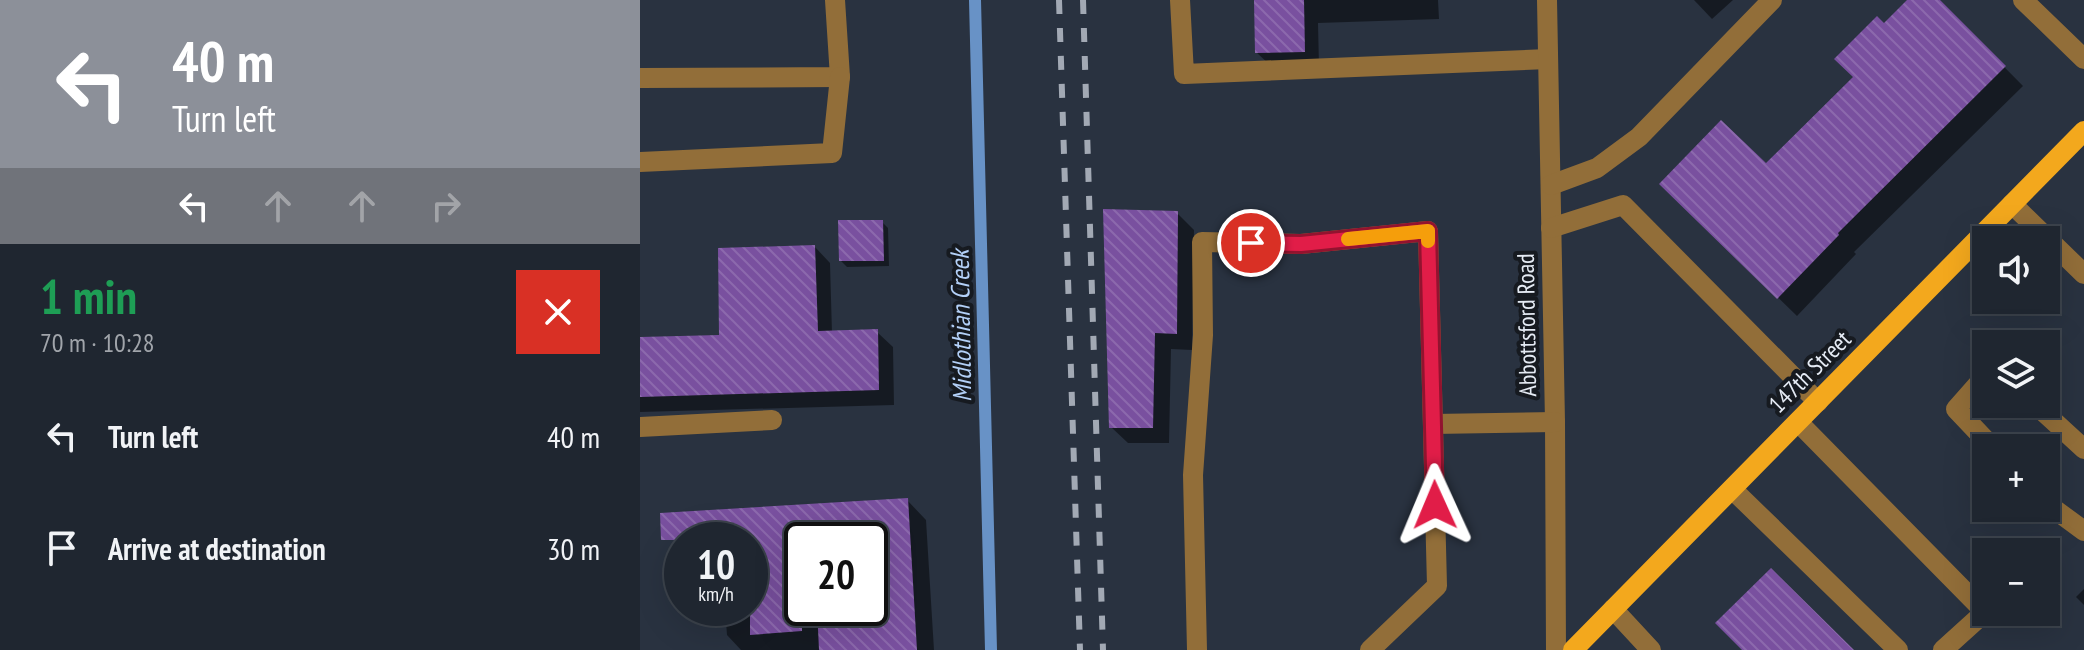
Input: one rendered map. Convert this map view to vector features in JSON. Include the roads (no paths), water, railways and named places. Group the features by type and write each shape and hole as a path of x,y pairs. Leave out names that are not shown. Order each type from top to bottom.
{"main road":[{"name":"147th Street","path":"1573,650 2084,131"}],"street":[{"path":"640,162 832,153 840,77 835,0"},
{"path":"1180,0 1184,74 1548,59"},
{"name":"Abbottsford Road","path":"1547,0 1556,650"},
{"path":"1551,185 1597,168 1639,137 1772,0"},
{"path":"2023,0 2084,59"},
{"path":"640,78 840,77"},
{"path":"2012,204 2084,274"},
{"path":"1551,228 1623,205 1818,402"},
{"path":"1197,650 1193,475 1203,335 1202,242 1301,244 1428,231 1437,586 1370,650"},
{"path":"1972,391 1956,409 1980,434"},
{"path":"2050,418 2084,449"},
{"path":"640,427 772,420"},
{"path":"1433,424 1555,422"},
{"path":"1798,422 1985,612 1943,650"},
{"path":"1732,489 1898,650"},
{"path":"2060,513 2084,531"},
{"path":"1613,609 1651,650"}],"waterway":[{"name":"Midlothian Creek","path":"975,0 991,650"}],"railway":[{"path":"1059,0 1080,650"},
{"path":"1083,0 1103,650"}]}
